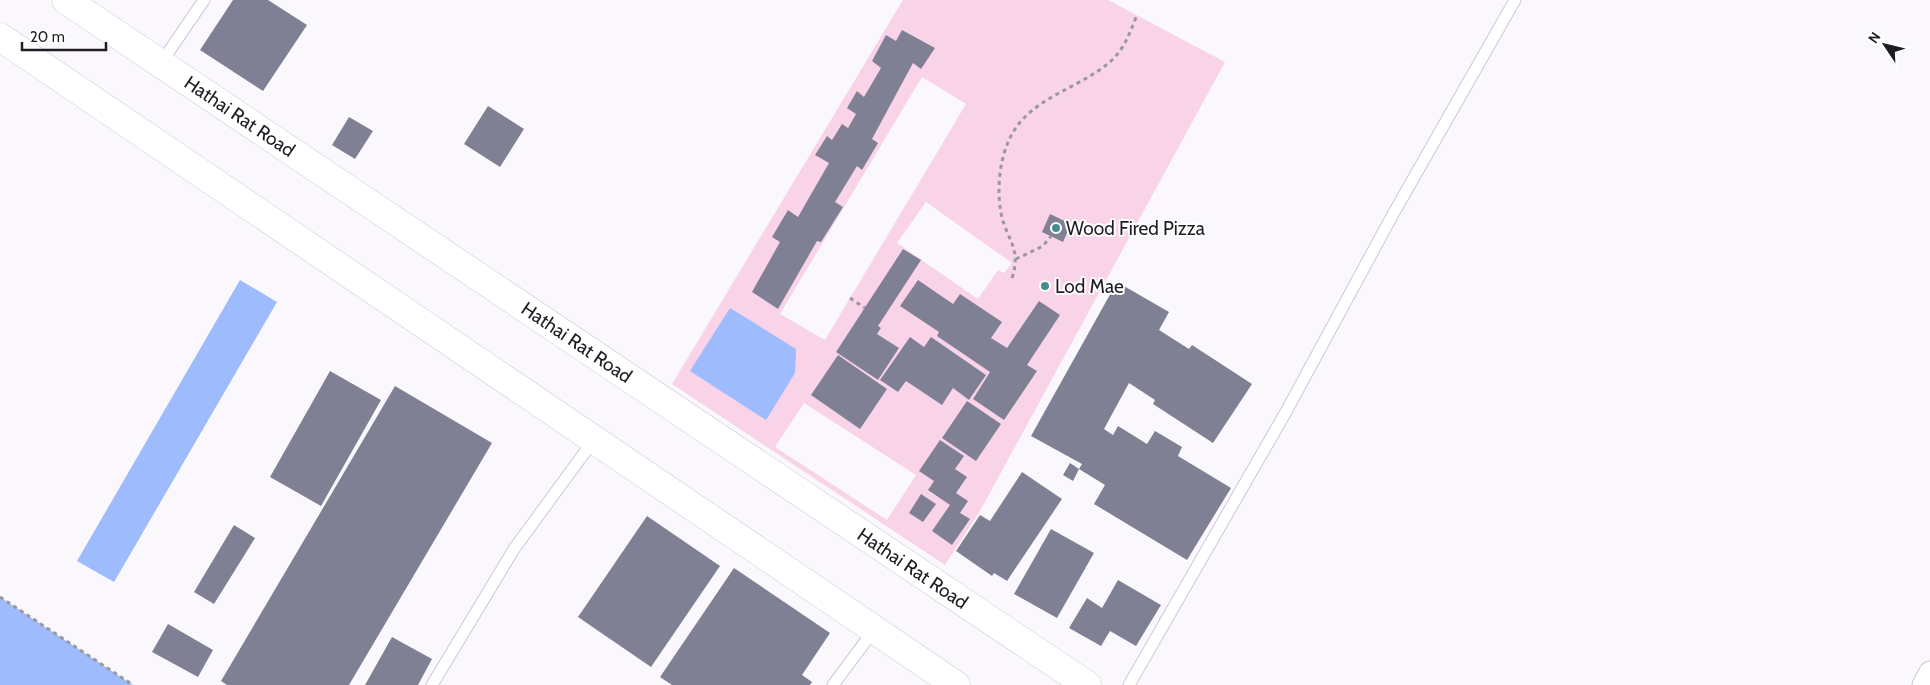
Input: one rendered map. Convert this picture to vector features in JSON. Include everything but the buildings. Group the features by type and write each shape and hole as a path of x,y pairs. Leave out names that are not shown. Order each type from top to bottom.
{"main road":[{"name":"Hathai Rat Road","path":"66,0 1086,685"},
{"path":"0,37 593,441 956,685"}],"street":[{"path":"1923,685 1930,672"}],"lane":[{"path":"161,63 204,0"},
{"path":"1129,685 1287,410 1392,216 1515,0"},
{"path":"432,685 514,549 593,441"},
{"path":"833,685 874,630"}],"path":[{"path":"1012,278 1017,264 1013,243 1001,213 999,177 1006,146 1015,128 1046,100 1112,60 1127,40 1137,15"},
{"path":"1016,258 1043,246 1051,236"},
{"path":"850,298 865,308"},
{"path":"0,598 133,685"}],"shaded area":[{"name":"Lod Mae","path":"903,0 1108,0 1225,62 980,511 945,565 672,384","holes":["922,77 966,104 825,340 780,314","926,202 1012,263 1004,273 998,270 978,299 897,243","804,403 916,475 887,520 775,447"]}],"water":[{"path":"240,280 277,302 114,582 77,561"},
{"path":"730,308 796,349 795,373 766,420 690,371"},
{"path":"0,597 133,685 0,685"}],"place":[{"name":"Wood Fired Pizza","path":"1056,228"},
{"name":"Lod Mae","path":"1045,286"}]}
